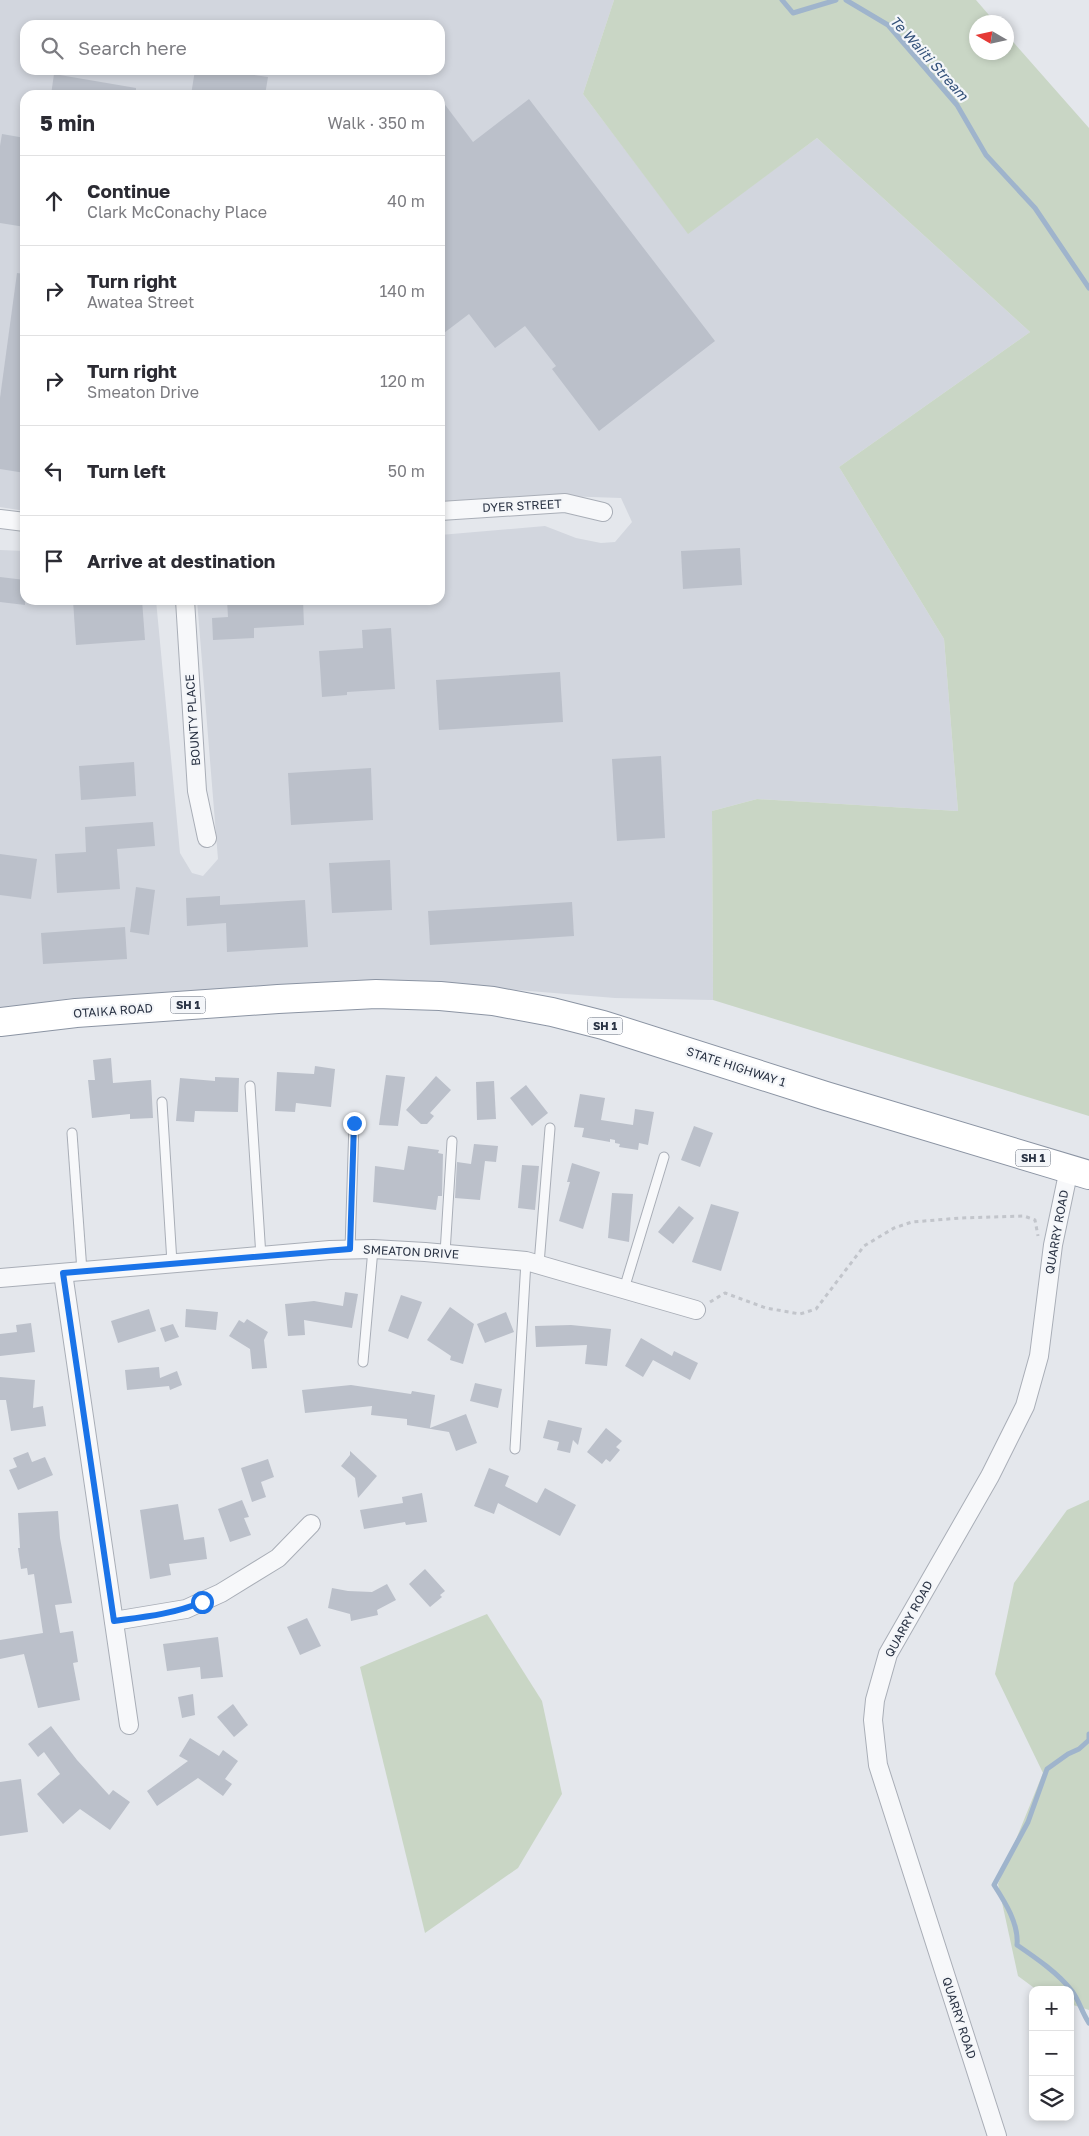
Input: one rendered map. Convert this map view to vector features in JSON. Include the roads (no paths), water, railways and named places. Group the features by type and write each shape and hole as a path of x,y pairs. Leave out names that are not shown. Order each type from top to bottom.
{"highway":[{"name":"OTAIKA ROAD","path":"0,1022 76,1013 376,994"},
{"name":"STATE HIGHWAY 1","path":"376,994 440,996 493,1001 552,1012 680,1048 826,1096 1079,1172"}],"street":[{"name":"DYER STREET","path":"445,511 565,504 603,512"},
{"path":"0,519 20,521"},
{"name":"BOUNTY PLACE","path":"185,605 197,792 207,838"},
{"name":"QUARRY ROAD","path":"997,2136 878,1765 873,1720 875,1700 888,1654 990,1476 1025,1406 1039,1356 1053,1245 1079,1172"},
{"name":"SMEATON DRIVE","path":"0,1278 350,1249 373,1249 445,1253 532,1262 696,1310"},
{"path":"63,1273 129,1725"},
{"path":"114,1621 186,1609 221,1594 278,1558 311,1524"}],"lane":[{"path":"250,1086 261,1257"},
{"path":"162,1102 172,1263"},
{"path":"350,1249 354,1123"},
{"path":"516,1448 532,1262 550,1128"},
{"path":"72,1133 82,1271"},
{"path":"445,1253 452,1142"},
{"path":"624,1289 664,1158"},
{"path":"363,1362 373,1249"}],"waterway":[{"name":"Te Waiiti Stream","path":"782,0 793,13 836,0"},
{"name":"Te Waiiti Stream","path":"846,0 888,25 957,105 986,155 1035,208 1089,288"},
{"name":"Te Waiiti Stream","path":"1089,1734 1089,1740 1079,1749 1068,1754 1047,1769 1028,1822 994,1885 1014,1921 1017,1945 1046,1966 1066,1984 1089,2023"}]}
